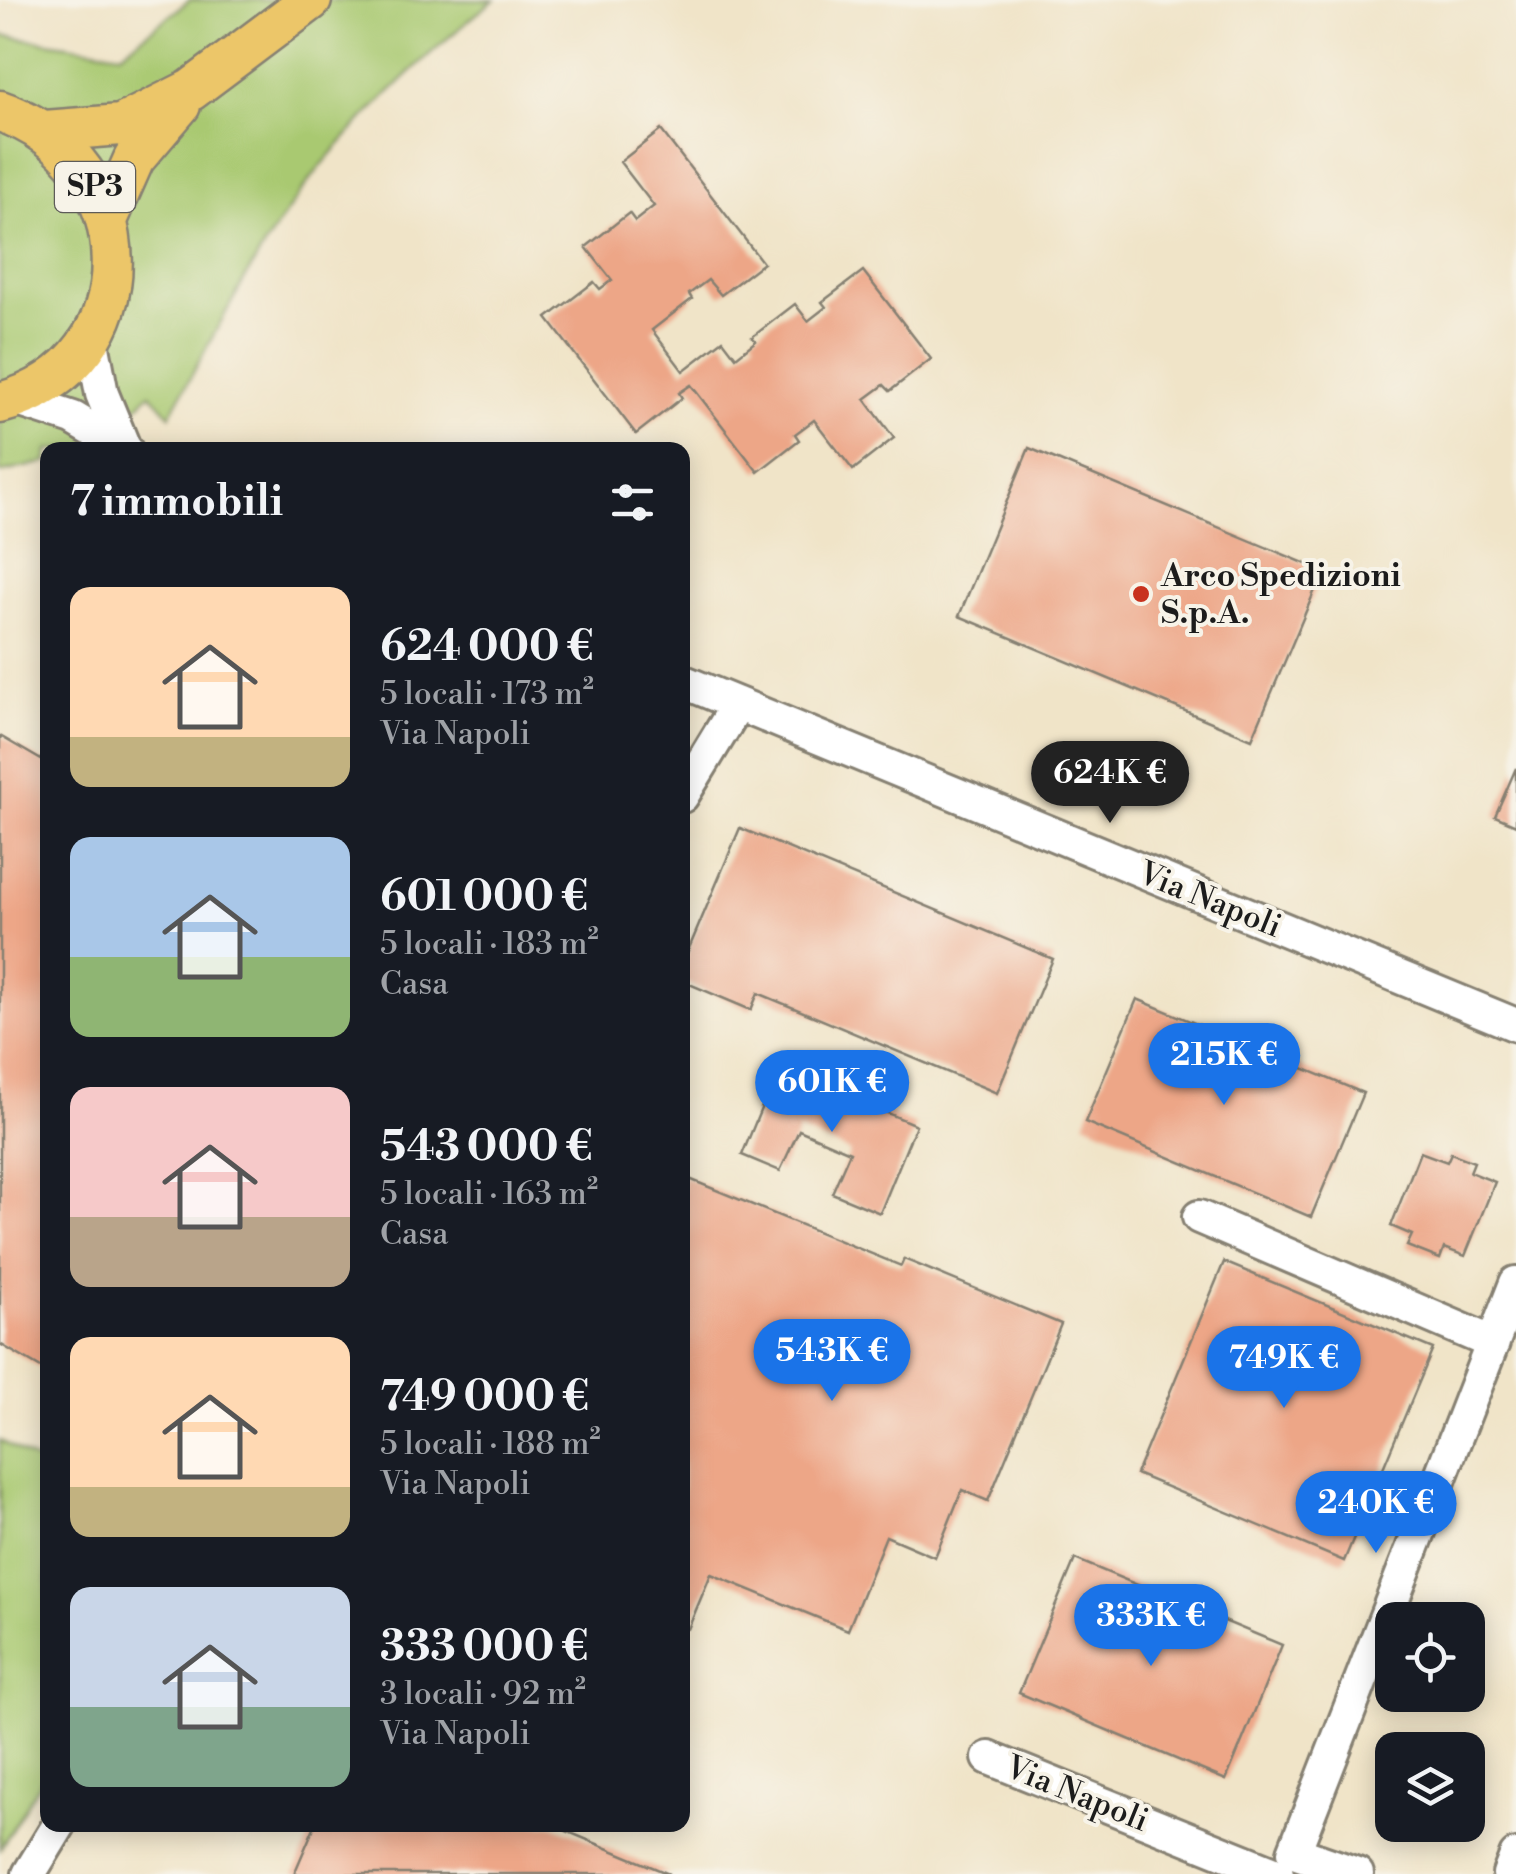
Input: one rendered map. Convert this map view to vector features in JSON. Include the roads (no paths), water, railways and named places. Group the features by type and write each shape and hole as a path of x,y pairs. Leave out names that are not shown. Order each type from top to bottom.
{"main road":[{"name":"SP3","path":"44,131 121,126 192,90 311,0"},
{"name":"SP3","path":"108,218 134,159 192,90"},
{"name":"SP3","path":"0,112 44,131 84,168 108,218 112,279 91,336 70,363 44,384 7,401"}],"street":[{"path":"91,336 102,394 123,442"},
{"path":"7,401 73,418 113,442"},
{"name":"Via Napoli","path":"690,683 1516,1024"},
{"path":"690,783 738,704"},
{"path":"1198,1216 1493,1343"},
{"path":"1357,1874 1294,1852 1516,1284"},
{"name":"Via Napoli","path":"989,1758 1276,1874"},
{"path":"29,1874 55,1832"},
{"path":"1509,1874 1516,1856"}],"place":[{"name":"Arco Spedizioni S.p.A.","path":"1141,594"}]}
